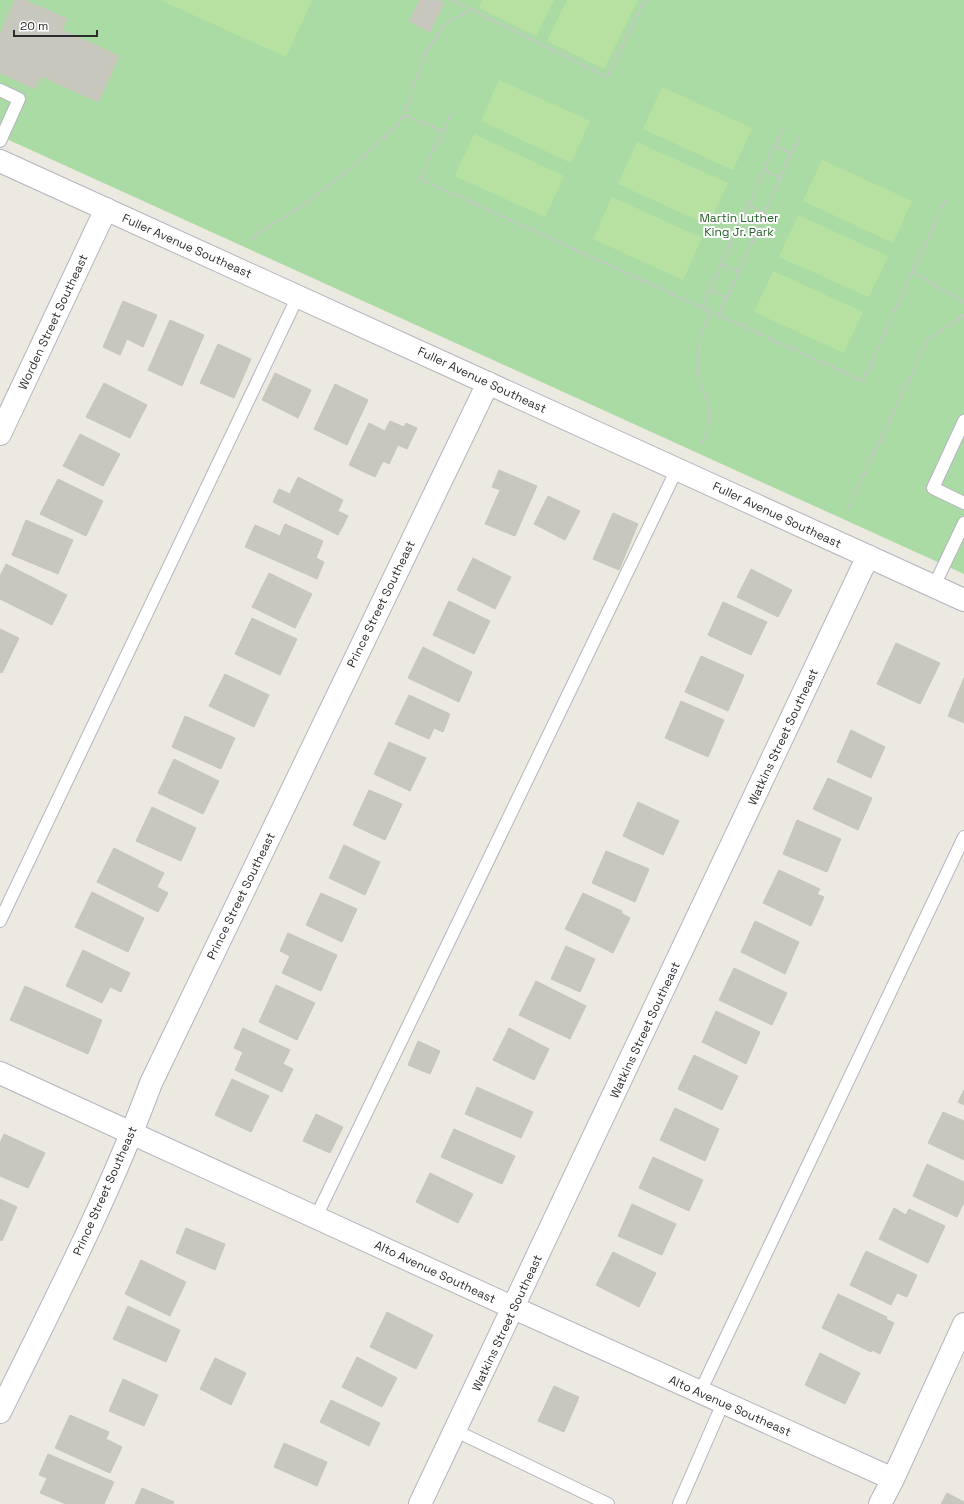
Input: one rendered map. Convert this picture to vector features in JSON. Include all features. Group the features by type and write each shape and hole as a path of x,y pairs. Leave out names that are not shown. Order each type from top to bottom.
{"street":[{"name":"Fuller Avenue Southeast","path":"0,161 964,600"},
{"name":"Worden Street Southeast","path":"0,434 106,209"},
{"name":"Prince Street Southeast","path":"0,1412 104,1199 132,1134 154,1076 488,383"},
{"name":"Watkins Street Southeast","path":"420,1504 456,1431 868,556"},
{"name":"Alto Avenue Southeast","path":"0,1073 893,1479"},
{"path":"880,1504 893,1479 964,1324"}],"lane":[{"path":"0,90 19,99 0,141"},
{"path":"0,921 298,296"},
{"path":"964,421 933,488 964,503"},
{"path":"316,1217 677,469"},
{"path":"934,586 964,523"},
{"path":"700,1392 964,837"},
{"path":"679,1504 723,1403"},
{"path":"456,1431 608,1504"}],"path":[{"path":"452,0 607,77 645,0"},
{"path":"252,239 254,236 301,207 350,169 396,126 404,116 426,51 432,46 441,28 455,17 465,14 468,8"},
{"path":"452,116 450,115 420,180 863,381 946,198"},
{"path":"404,116 443,131"},
{"path":"702,308 743,214 784,126"},
{"path":"719,315 754,237 762,223 800,134"},
{"path":"776,146 791,153"},
{"path":"764,170 780,178"},
{"path":"748,205 765,213"},
{"path":"737,230 754,237"},
{"path":"722,264 738,272"},
{"path":"912,272 964,303"},
{"path":"710,290 726,298"},
{"path":"701,443 708,429 710,417 698,369 698,349 702,331 711,311"},
{"path":"847,510 928,340 964,316"}],"green space":[{"name":"Martin Luther King Jr. Park","path":"0,0 964,0 964,574 0,136"},
{"path":"160,0 312,0 286,57"},
{"path":"483,0 554,0 536,36 479,8"},
{"path":"567,0 638,0 604,69 547,41"},
{"path":"499,80 590,121 571,163 481,121"},
{"path":"662,87 752,128 733,170 643,129"},
{"path":"474,134 564,176 545,217 455,176"},
{"path":"637,142 728,183 708,225 618,184"},
{"path":"822,160 912,201 893,243 803,201"},
{"path":"612,197 702,238 683,280 593,239"},
{"path":"798,215 888,256 869,297 779,257"},
{"path":"773,271 863,312 844,353 754,312"}],"building":[{"path":"15,0 25,0 67,19 62,30 119,56 98,102 41,76 35,89 0,73 0,34"},
{"path":"420,0 438,0 444,3 430,32 409,21"},
{"path":"123,301 157,315 143,347 127,339 120,355 103,347"},
{"path":"170,320 204,335 182,386 148,370"},
{"path":"218,344 251,359 234,398 200,383"},
{"path":"275,373 311,390 298,418 262,400"},
{"path":"104,383 147,405 130,438 86,417"},
{"path":"335,384 368,400 347,445 314,429"},
{"path":"390,421 404,427 406,423 417,428 407,449 398,445 389,464 383,461 375,477 349,465 369,423 385,431"},
{"path":"80,434 120,454 103,486 63,466"},
{"path":"499,470 537,486 515,536 485,524 500,490 492,487"},
{"path":"298,477 343,500 338,511 348,516 338,535 273,502 279,489 290,494"},
{"path":"58,479 103,501 86,536 40,514"},
{"path":"548,496 580,511 565,540 534,524"},
{"path":"613,513 638,524 619,570 593,559"},
{"path":"26,520 73,540 58,574 12,555"},
{"path":"285,524 323,541 316,558 324,562 317,579 245,547 255,525 280,536"},
{"path":"473,558 511,577 495,609 457,590"},
{"path":"6,564 67,595 52,625 0,599 0,576"},
{"path":"751,569 792,590 778,617 737,597"},
{"path":"269,573 312,594 295,628 252,607"},
{"path":"449,601 490,621 474,654 433,635"},
{"path":"723,602 767,622 751,655 708,635"},
{"path":"252,618 297,639 280,675 235,654"},
{"path":"0,629 19,638 2,673 0,672"},
{"path":"896,643 940,663 920,704 877,684"},
{"path":"423,647 472,672 459,702 408,678"},
{"path":"701,656 744,675 728,711 685,692"},
{"path":"225,674 269,695 254,727 209,706"},
{"path":"964,678 964,723 948,716"},
{"path":"409,695 450,714 443,732 434,728 429,739 395,724"},
{"path":"681,701 724,720 708,757 665,738"},
{"path":"185,716 235,738 221,769 172,747"},
{"path":"851,730 885,747 871,778 837,762"},
{"path":"389,742 426,758 410,791 374,774"},
{"path":"174,759 219,781 203,814 158,793"},
{"path":"828,778 872,798 858,830 813,809"},
{"path":"369,790 402,804 385,840 353,825"},
{"path":"638,802 679,821 663,855 623,836"},
{"path":"152,807 196,828 181,861 136,841"},
{"path":"797,820 841,839 827,872 783,854"},
{"path":"344,845 380,862 365,895 329,878"},
{"path":"114,848 164,873 157,887 168,893 158,912 97,882"},
{"path":"606,851 649,869 635,902 592,883"},
{"path":"779,870 820,889 817,894 824,897 811,926 763,903"},
{"path":"92,892 144,918 128,952 75,927"},
{"path":"321,893 357,909 342,942 306,925"},
{"path":"583,893 622,911 621,913 630,918 613,953 565,929"},
{"path":"755,921 799,942 785,974 741,952"},
{"path":"288,933 337,955 321,991 282,973 290,956 280,951"},
{"path":"566,946 595,959 580,992 551,979"},
{"path":"83,950 130,973 121,992 110,987 102,1003 66,986"},
{"path":"734,968 787,993 772,1025 719,1000"},
{"path":"536,981 586,1006 570,1039 519,1015"},
{"path":"276,985 315,1003 297,1040 259,1022"},
{"path":"25,986 102,1020 88,1054 10,1020"},
{"path":"716,1011 760,1032 746,1064 702,1042"},
{"path":"243,1028 290,1050 283,1064 293,1069 282,1092 235,1070 243,1052 234,1048"},
{"path":"509,1028 549,1049 534,1080 493,1060"},
{"path":"418,1041 440,1051 430,1074 408,1065"},
{"path":"694,1055 738,1076 722,1110 678,1089"},
{"path":"232,1079 269,1096 251,1132 215,1115"},
{"path":"477,1087 533,1112 521,1138 465,1114"},
{"path":"964,1090 964,1105 958,1102"},
{"path":"675,1108 719,1129 705,1161 660,1140"},
{"path":"943,1112 964,1121 964,1160 928,1143"},
{"path":"316,1114 343,1127 330,1153 303,1141"},
{"path":"454,1129 515,1156 502,1184 441,1157"},
{"path":"4,1134 45,1153 28,1188 0,1176 0,1143"},
{"path":"653,1157 703,1180 689,1211 639,1188"},
{"path":"927,1164 964,1182 964,1202 957,1217 913,1196"},
{"path":"430,1173 473,1194 458,1223 416,1202"},
{"path":"0,1199 17,1207 2,1241 0,1240"},
{"path":"632,1204 676,1224 662,1255 618,1236"},
{"path":"894,1208 906,1215 909,1209 945,1226 928,1263 879,1239"},
{"path":"186,1228 225,1244 215,1270 176,1253"},
{"path":"866,1251 917,1275 907,1297 897,1293 891,1305 850,1285"},
{"path":"613,1252 656,1273 639,1307 596,1285"},
{"path":"141,1260 186,1282 170,1316 125,1294"},
{"path":"838,1294 887,1317 886,1319 894,1323 880,1354 872,1350 871,1352 822,1328"},
{"path":"128,1306 180,1330 166,1362 113,1339"},
{"path":"387,1312 433,1335 416,1369 370,1347"},
{"path":"820,1353 860,1373 845,1404 805,1385"},
{"path":"357,1357 397,1378 382,1407 342,1387"},
{"path":"215,1358 246,1373 231,1405 200,1389"},
{"path":"123,1379 158,1395 144,1426 109,1411"},
{"path":"554,1386 579,1397 564,1432 538,1421"},
{"path":"331,1400 380,1423 369,1446 320,1422"},
{"path":"70,1415 109,1432 106,1439 122,1447 110,1473 55,1448"},
{"path":"284,1443 327,1462 317,1486 274,1467"},
{"path":"48,1454 114,1482 104,1504 66,1504 40,1493 47,1478 39,1475"},
{"path":"142,1488 174,1502 173,1504 135,1504"},
{"path":"947,1493 964,1502 964,1504 941,1504"}]}
